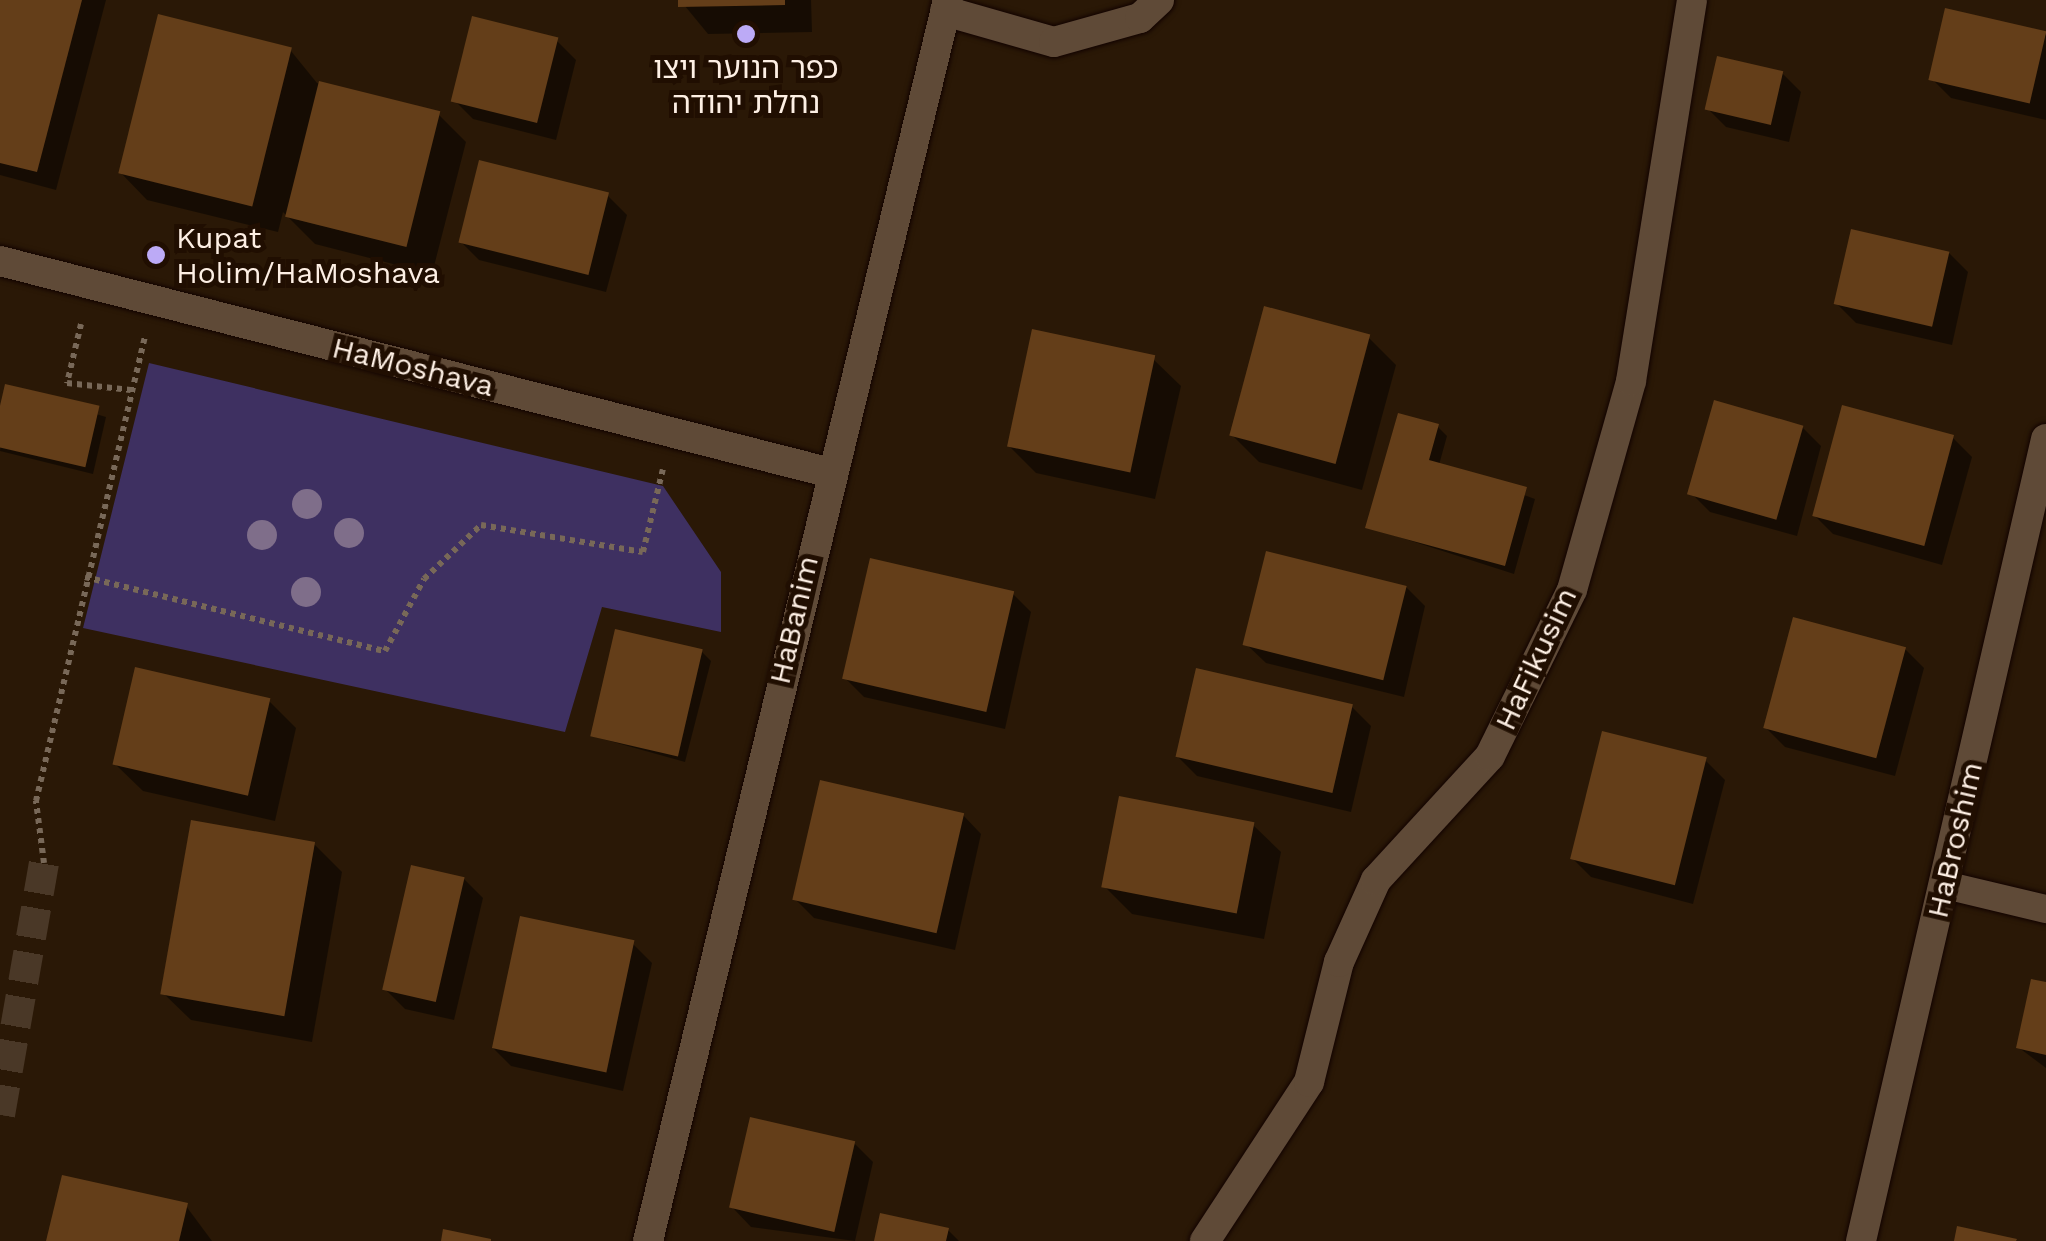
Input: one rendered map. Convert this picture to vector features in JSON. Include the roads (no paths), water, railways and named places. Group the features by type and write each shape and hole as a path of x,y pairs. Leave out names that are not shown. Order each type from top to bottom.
{"street":[{"path":"946,6 1054,42 1140,18 1159,0"},
{"name":"HaFikusim","path":"1205,1241 1309,1082 1339,962 1376,880 1490,756 1572,590 1631,380 1692,0"},
{"name":"HaBanim","path":"648,1241 827,472 946,6"},
{"name":"HaMoshava","path":"0,261 827,472"},
{"name":"HaBroshim","path":"1861,1241 2046,439"}],"lane":[{"path":"1945,886 2046,909"}],"tunnel":[{"path":"0,1115 44,863"}],"place":[{"name":"כפר הנוער ויצו נחלת יהודה","path":"746,34"},
{"name":"Kupat Holim/HaMoshava","path":"156,255"}]}
